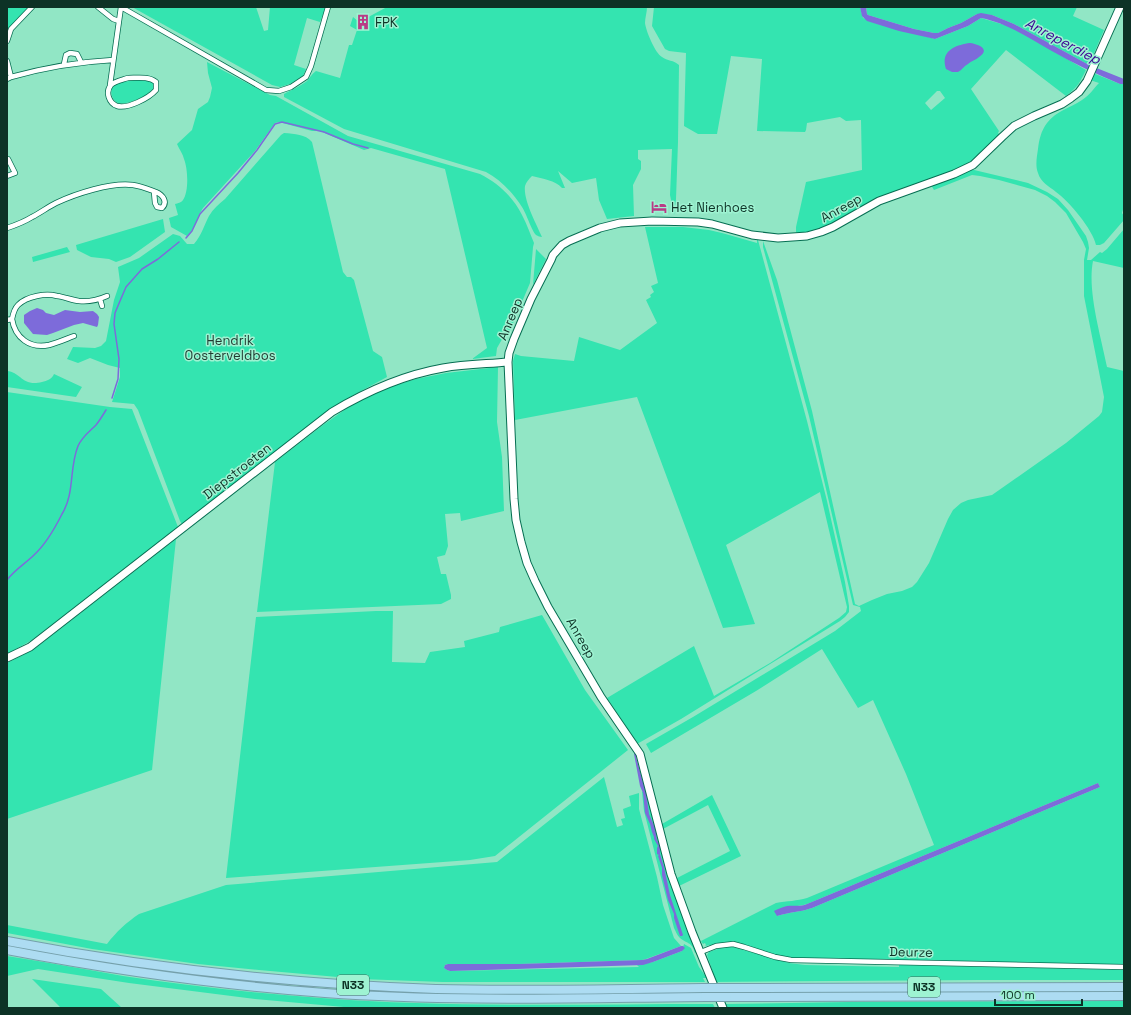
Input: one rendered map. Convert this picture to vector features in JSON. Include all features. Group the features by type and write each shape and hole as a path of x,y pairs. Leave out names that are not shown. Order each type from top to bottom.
{"highway":[{"name":"N33","path":"7,941 90,956 172,968 263,978 350,985 468,989 1124,987"},
{"name":"N33","path":"7,950 87,965 170,977 325,993 491,998 1124,996"}],"street":[{"path":"7,41 11,29 32,7"},
{"path":"98,7 113,19 119,20"},
{"path":"110,86 128,78 143,78 153,79 156,82 157,87 156,90 148,97 141,101 123,106 117,106 111,102 108,95 108,90 110,86 121,7 266,90 279,91 291,87 306,77 311,66 328,7"},
{"name":"Anreep","path":"723,1008 692,932 671,874 640,754 601,697 548,607 531,572 524,552 516,520 514,499 508,362 509,353 514,338 553,255 562,245 600,228 620,223 652,221 698,222 712,224 752,235 778,238 807,236 833,227 879,201 954,174 973,165 1014,126 1062,104 1079,92 1095,64 1120,7"},
{"path":"64,64 66,55 70,54 77,54 81,62"},
{"path":"7,61 9,78 39,69 64,64 113,60"},
{"path":"7,160 8,159 15,173 7,176"},
{"path":"7,228 31,218 55,203 97,188 132,184 154,192"},
{"path":"74,336 43,346 32,344 23,340 16,334 10,320 18,306 23,301 42,295 56,295 79,301 91,301 107,296"},
{"path":"100,299 102,306"},
{"name":"Diepstroeten","path":"7,658 30,647 332,412 353,399 381,385 415,374 444,368 508,362"},
{"name":"Deurze","path":"701,952 716,946 733,944 791,960 1124,967"}],"green space":[{"path":"7,7 29,7 7,32"},
{"path":"132,7 256,7 264,31 268,30 270,7 324,7 325,9 320,22 307,18 294,65 306,69 303,76 290,84 280,87 272,85"},
{"path":"387,7 647,7 645,23 654,47 659,55 679,65 678,142 674,215 670,195 672,149 638,150 638,159 641,161 641,169 633,185 634,216 607,219 599,200 596,178 572,183 558,171 565,188 562,188 552,181 532,176 525,185 525,192 528,205 541,237 534,233 522,207 511,192 497,179 486,172 344,129 284,97 284,94 305,83 316,71 340,78 349,45 352,45 357,30 350,26 353,17 359,22"},
{"path":"654,7 860,7 863,18 935,39 968,26 981,18 1019,31 1086,70 1078,84 1066,96 1006,50 971,89 999,131 998,133 1000,135 980,154 966,165 831,225 810,232 798,233 796,232 796,227 806,182 862,170 861,120 846,121 840,117 807,123 805,132 757,131 762,59 731,56 717,134 698,134 684,126 686,53 669,51 665,49 652,26","holes":["937,91 940,91 945,98 931,110 925,103"]},
{"path":"866,7 1077,7 1073,16 1104,30 1089,65 1014,24 992,15 977,14 961,23 938,33 934,33 914,29 868,15"},
{"path":"207,62 270,95 276,96 348,136 480,174 493,182 510,196 518,208 534,243 530,283 508,335 505,334 497,348 496,356 472,359 487,348 445,169 371,148 364,150 320,131 312,131 279,122 275,123 255,151 203,208 192,230 187,236 171,227 169,218 178,215 175,204 183,200 187,186 185,163 183,155 177,144 192,130 198,109 208,102 210,97 212,88"},
{"path":"1093,73 1120,84 1124,84 1124,206 1122,213 1124,220 1104,243 1100,245 1096,245 1090,232 1074,209 1041,179 1036,164 1040,139 1045,126 1059,112 1082,100 1091,92 1099,83 1090,80"},
{"path":"140,80 154,82 155,85 150,92 133,101 118,103 114,100 111,91 113,87 121,83"},
{"name":"Hendrik Oosterveldbos","path":"284,133 303,136 312,142 343,272 347,277 351,277 354,280 373,351 382,357 387,377 350,397 326,413 182,524 138,410 134,404 112,402 120,377 120,368 90,358 78,363 67,359 73,347 95,348 101,346 106,341 114,300 120,282 118,267 139,258 173,234 180,236 187,244 194,244 212,211 225,199"},
{"path":"970,169 1028,183 1047,192 1058,199 1068,210 1086,236 1089,248 1087,260 1091,260 1100,252 1102,253 1107,249 1124,229 1124,268 1093,261 1092,286 1093,300 1107,367 1124,371 1124,965 791,958 782,957 741,944 716,944 705,946 705,943 703,944 701,941 776,903 807,898 934,845 906,774 873,700 858,708 822,649 756,691 651,753 646,744 835,631 861,611 860,607 853,605 809,416 763,247 763,241 777,280 812,411 855,604 859,606 887,594 912,587 929,563 953,510 961,503 968,500 992,495 1066,443 1102,412 1104,397 1084,296 1084,260 1086,249 1066,213 1047,196 1035,190 980,176 972,175 934,190 931,185","holes":["1098,783 1100,787 812,908 777,916 782,908 807,904"]},
{"path":"163,219 165,232 130,257 116,262 109,259 91,257 77,250 76,245"},
{"path":"645,227 683,227 709,230 757,243 758,240 827,501 845,582 849,612 840,621 681,719 637,744 637,741 607,698 694,646 714,696 770,663 839,618 846,612 847,607 820,492 726,545 755,624 723,628 637,397 515,420 513,361 515,354 521,356 574,361 579,337 620,350 657,323 646,300 651,297 650,295 654,292 651,286 658,283"},
{"path":"67,247 70,252 33,262 32,257"},
{"path":"536,249 546,259 533,285"},
{"path":"498,367 497,422 502,457 504,511 461,521 460,513 445,514 448,546 445,555 437,557 441,574 446,574 451,599 441,604 257,612 275,462 323,425 360,400 393,386 416,379 446,373"},
{"path":"7,371 16,374 30,383 42,382 52,377 54,374 82,387 76,397 7,387"},
{"path":"7,392 132,409 178,527 32,640 7,654"},
{"path":"176,539 152,770 7,819 7,663 37,647"},
{"path":"393,611 392,662 425,663 430,652 465,647 464,641 499,632 500,627 542,615 585,690 628,750 495,856 470,860 226,878 256,617"},
{"path":"604,777 617,827 623,825 621,819 625,818 623,809 631,806 629,796 639,793 639,809 663,905 674,938 681,946 642,960 519,964 448,964 445,965 444,968 450,971 639,967 637,965 653,962 682,951 684,944 691,948 699,967 707,978 715,978 707,955 709,952 723,947 733,947 789,963 805,965 899,967 899,965 1124,970 1124,980 708,982 706,978 703,978 705,982 443,982 360,979 198,964 92,949 7,933 7,925 107,944 130,920 139,914 226,885 497,862"},
{"path":"646,788 673,891 697,952 695,953 692,946 679,937 674,928 644,811 642,792"},
{"path":"712,795 741,856 679,886 677,878 730,851 708,805 663,829 662,824"},
{"path":"7,956 172,983 321,998 468,1004 713,1004 715,1008 355,1008 255,999 129,983 38,969 7,976"},
{"path":"32,979 101,989 122,1008 61,1008"},
{"path":"1124,1001 1124,1008 727,1008 726,1004 849,1002"}],"shaded area":[{"path":"860,7 866,7 868,15 914,29 934,33 938,33 961,23 977,14 981,13 992,15 1014,24 1089,65 1124,79 1124,84 1120,84 1085,68 1017,31 990,20 981,18 968,26 935,39 899,31 867,21 862,16"},
{"path":"970,43 982,47 984,52 958,72 952,72 946,69 945,58 947,53 954,47"},
{"path":"37,308 54,315 65,310 80,312 93,311 99,317 98,325 97,327 83,323 47,335 33,334 24,323 24,315"},
{"path":"636,752 646,793 649,814 660,846 660,854 670,895 683,935 682,936 680,936 674,914 668,900 659,855 657,854 658,846 645,813 643,793 640,786 634,754"},
{"path":"1098,783 1100,787 812,908 777,916 774,911 782,907 807,904"},
{"path":"681,946 685,948 682,951 643,965 450,971 444,968 445,965 448,964 519,964 642,960"}],"waterway":[{"path":"186,238 192,231 200,214 238,173 257,150 275,124 282,122 324,132 353,144 368,148"},
{"path":"112,398 118,379 119,359 114,324 115,313 126,287 142,269 158,259 179,242"},
{"path":"7,580 38,551 53,530 69,498 75,454 78,446 84,437 96,425 106,410"}],"place":[{"name":"FPK","path":"363,22"},
{"name":"Het Nienhoes","path":"659,207"}],"water label":[{"name":"Anreperdiep","path":"1063,41"}]}
